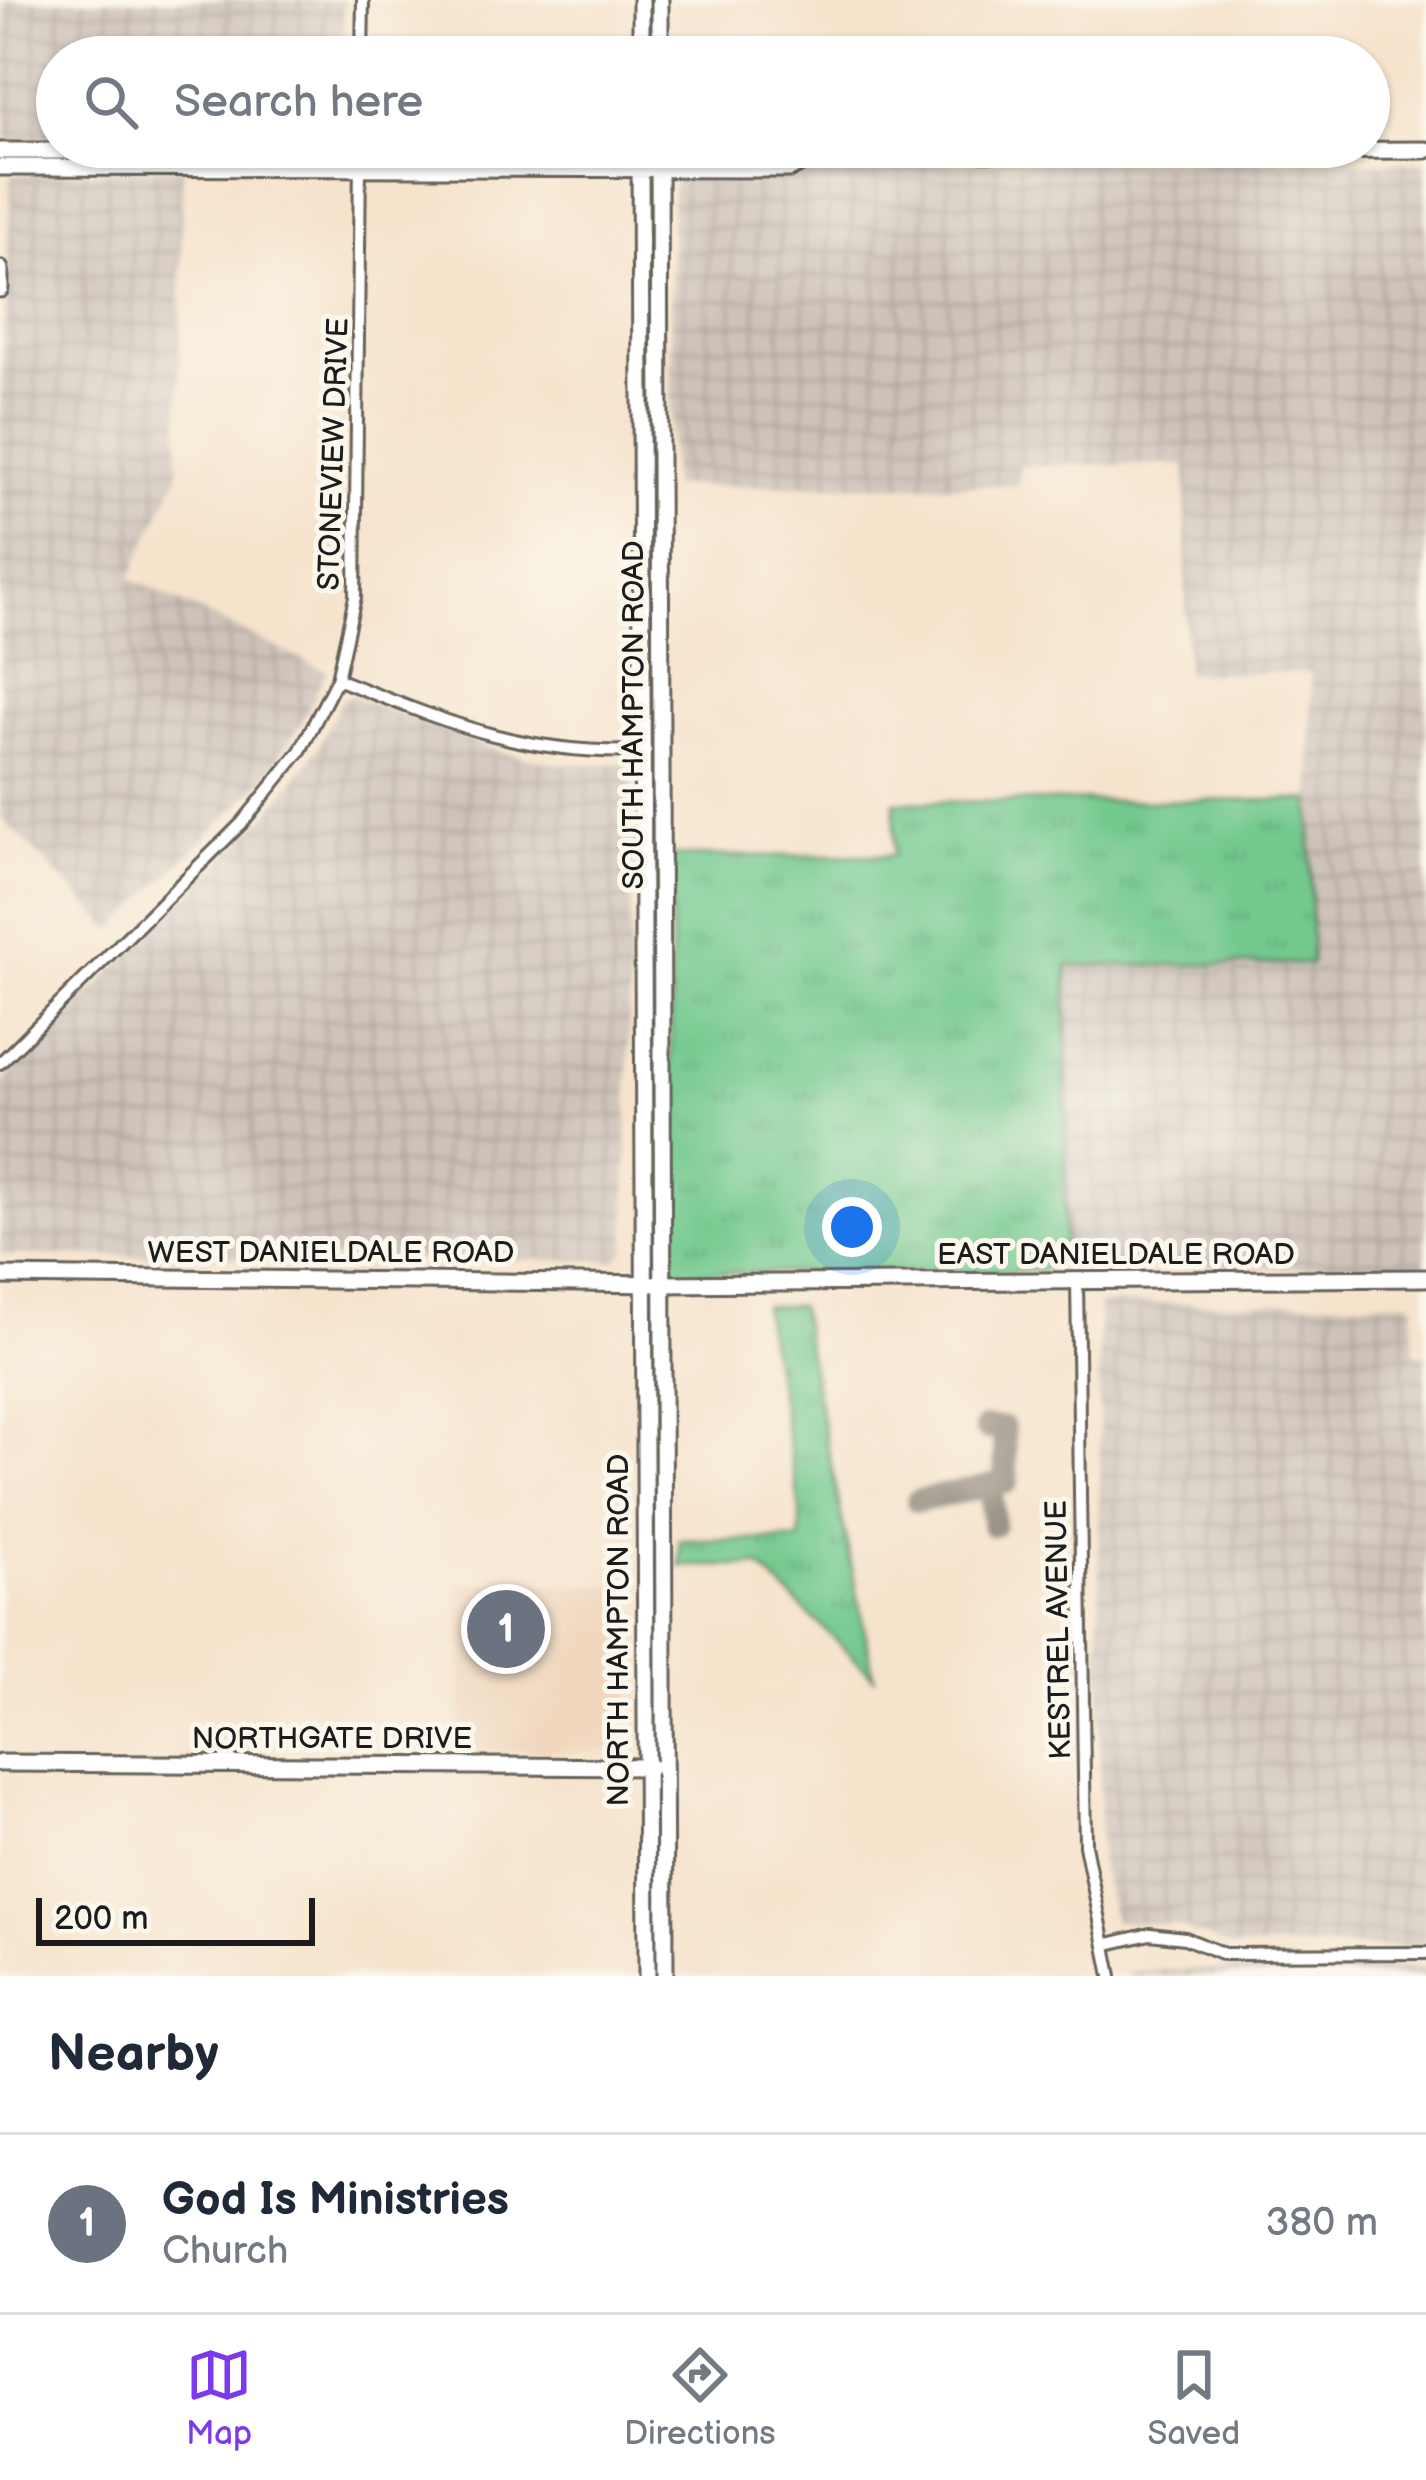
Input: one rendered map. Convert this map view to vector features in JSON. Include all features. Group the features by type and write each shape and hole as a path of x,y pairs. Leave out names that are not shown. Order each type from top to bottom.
{"main road":[{"path":"641,0 641,36"},
{"path":"660,0 660,36"},
{"path":"1390,150 1426,150"},
{"path":"0,152 36,154"},
{"path":"0,167 36,166"},
{"path":"620,168 640,199"},
{"name":"SOUTH HAMPTON ROAD","path":"640,168 642,1284"},
{"name":"SOUTH HAMPTON ROAD","path":"659,168 662,1284"},
{"path":"0,269 0,289"},
{"path":"642,1012 661,1012"},
{"name":"WEST DANIELDALE ROAD","path":"0,1276 662,1284"},
{"name":"EAST DANIELDALE ROAD","path":"662,1284 1426,1278"},
{"name":"NORTH HAMPTON ROAD","path":"642,1284 647,1976"},
{"name":"NORTH HAMPTON ROAD","path":"662,1284 664,1976"},
{"path":"644,1496 662,1497"},
{"path":"645,1640 663,1641"},
{"name":"NORTHGATE DRIVE","path":"0,1763 664,1766"}],"street":[{"path":"362,36 363,0"},
{"name":"STONEVIEW DRIVE","path":"0,1063 242,823 300,751 338,679 355,597 360,168"},
{"path":"338,679 493,738 578,752 660,750"},
{"name":"KESTREL AVENUE","path":"1077,1281 1084,1845 1111,1976"},
{"path":"1108,1944 1150,1934 1185,1938 1224,1954 1426,1953"}],"shaded area":[{"path":"5,0 343,0 344,36 36,36 36,144 12,144 5,137"},
{"path":"1390,162 1426,162 1426,1270 1048,1264 1064,1249 1067,966 1311,963 1311,673 1186,673 1186,465 1019,465 1019,485 671,486 672,186 683,175 804,175 885,168 1390,168"},
{"path":"182,169 178,475 130,578 326,671 301,724 261,782 113,930 0,817 0,416 12,174"},
{"path":"351,696 510,755 562,764 625,764 632,771 626,1249 615,1260 0,1255 0,1085 269,813 316,751 342,700"},
{"path":"1413,1301 1414,1355 1426,1356 1426,1947 1230,1947 1175,1925 1114,1921 1100,1864 1099,1304"},
{"path":"459,1583 631,1585 630,1752 462,1750"},
{"path":"1426,1968 1426,1976 1127,1976 1128,1971"}],"green space":[{"path":"1311,800 1311,964 1067,966 1064,1249 1042,1271 671,1273 671,856 894,855 895,802"},
{"path":"763,1306 799,1306 874,1677 759,1566 680,1566 680,1540 800,1540 800,1507"}],"taxiway":[{"path":"918,1501 1007,1482 1003,1428 986,1428"},
{"path":"985,1490 992,1496 993,1525"}],"place":[{"name":"God Is Ministries","path":"506,1629"}]}
